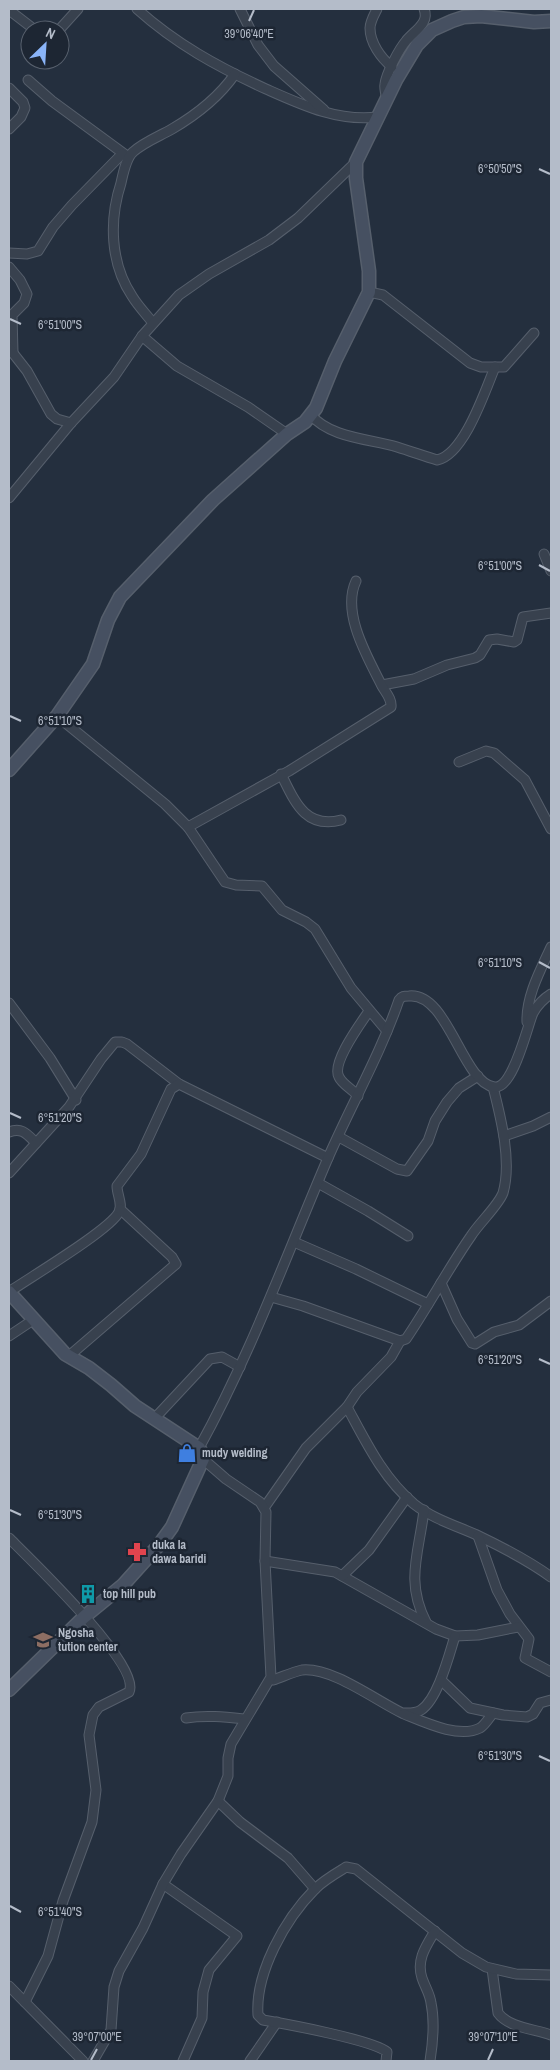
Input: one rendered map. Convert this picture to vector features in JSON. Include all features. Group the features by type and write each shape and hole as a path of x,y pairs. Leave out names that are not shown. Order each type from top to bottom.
{"street":[{"path":"68,20 78,9"},
{"path":"137,9 174,40 207,60 295,102 328,114 360,119 378,117"},
{"path":"240,9 258,45 274,66 328,114"},
{"path":"377,9 370,27 371,33 378,52 392,67"},
{"path":"387,100 385,82 405,42 423,22 425,17 424,9"},
{"path":"9,10 22,20"},
{"path":"9,498 72,423 114,377 142,336 184,291 209,274 269,240 298,218 356,162 417,45 432,30 464,18 508,13 534,22 551,21"},
{"path":"9,253 27,254 38,251 53,227 72,205 126,156 173,129 204,107 224,89 235,74"},
{"path":"28,80 52,102 126,156"},
{"path":"9,88 23,102 25,108 21,117 9,129"},
{"path":"126,156 119,188 112,238 123,281 132,297 153,323"},
{"path":"9,770 57,716 93,664 117,600 196,517 287,434 311,415 316,408 335,361 369,292 369,271 356,178 356,162"},
{"path":"9,267 20,280 27,294 24,303 12,315 11,350 27,371 51,414 57,419 72,423"},
{"path":"369,292 383,295 470,363 481,367 507,365 521,346 534,333"},
{"path":"142,336 177,366 248,407 287,434"},
{"path":"311,415 324,427 374,442 395,446 437,460 444,459 460,444 481,402 495,367"},
{"path":"544,554 551,571"},
{"path":"188,827 289,771 390,708 392,704 362,648 357,633 352,592 356,581"},
{"path":"382,685 414,679 447,666 475,658 480,655 489,640 497,639 514,642 517,640 523,617 551,613"},
{"path":"57,716 165,804 188,827 226,882 236,885 262,886 282,910 312,925 350,988 387,1030"},
{"path":"459,762 486,751 494,753 525,780 551,829"},
{"path":"281,774 298,806 310,818 325,823 341,820"},
{"path":"528,1027 529,1004 538,976 551,947"},
{"path":"9,1690 84,1617 123,1585 172,1527 201,1454 271,1297 328,1158 358,1096 401,997 412,995 428,1003 441,1017 478,1076 487,1085 493,1087 502,1086 510,1076 538,1004 551,994"},
{"path":"9,1003 50,1058 76,1100"},
{"path":"358,1096 339,1077 338,1065 370,1011"},
{"path":"9,1173 76,1100 111,1044 118,1041 127,1044 179,1084 328,1158"},
{"path":"339,1137 397,1169 407,1171 428,1141 436,1121 447,1102 459,1088 478,1076"},
{"path":"93,2061 111,2030 114,1987 119,1971 163,1884 181,1854 218,1802 228,1776 229,1751 245,1719 271,1678 265,1561 267,1521 264,1508 260,1502 226,1480 201,1454 154,1419 112,1384 60,1350 9,1292 115,1218 120,1209 117,1186 141,1154 171,1089 179,1084"},
{"path":"264,1508 306,1448 347,1408 357,1392 391,1357 400,1342 406,1339 472,1234 501,1196 506,1164 504,1136 493,1087"},
{"path":"504,1136 533,1126 551,1117"},
{"path":"9,1132 18,1129 22,1130 36,1143"},
{"path":"318,1183 408,1236"},
{"path":"69,1356 176,1264 172,1257 120,1209"},
{"path":"294,1242 356,1269 428,1304"},
{"path":"441,1283 457,1319 475,1344 494,1332 519,1325 551,1301"},
{"path":"271,1297 303,1306 400,1342"},
{"path":"9,1336 33,1320"},
{"path":"154,1419 210,1359 222,1358 240,1366"},
{"path":"347,1408 383,1470 407,1497 424,1510 535,1565 551,1577"},
{"path":"342,1576 369,1550 407,1497"},
{"path":"424,1510 414,1589 416,1601 426,1622"},
{"path":"478,1536 497,1590 518,1627 529,1639 524,1655 525,1659 551,1672"},
{"path":"10,1541 84,1617 114,1652 127,1672 131,1687 129,1692 99,1707 93,1715 89,1735 96,1790 92,1822 63,1901 48,1956 25,2002"},
{"path":"265,1561 329,1570 436,1629 454,1636 478,1635 518,1627"},
{"path":"402,1713 410,1713 422,1709 441,1680 454,1636"},
{"path":"273,1680 300,1671 318,1672 344,1680 402,1713 432,1726 465,1731 479,1728 493,1713"},
{"path":"441,1680 464,1705 493,1713 527,1717 533,1714 540,1703 551,1700"},
{"path":"186,1718 214,1716 245,1719"},
{"path":"218,1802 240,1822 288,1858 315,1889"},
{"path":"386,2061 387,2052 380,2048 339,2036 263,2020 258,2015 257,2000 260,1983 287,1925 315,1889 346,1867 356,1870 462,1953 492,1969 516,1974 551,1976"},
{"path":"163,1884 237,1936 209,1970 203,1992 202,2018 183,2061"},
{"path":"430,2061 434,2027 431,2002 420,1967 425,1947 435,1932"},
{"path":"492,1969 498,2013 501,2017 519,2026 551,2035"},
{"path":"9,1986 83,2061"},
{"path":"250,2061 277,2022"}],"place":[{"name":"mudy welding","path":"187,1453"},
{"name":"duka la dawa baridi","path":"137,1552"},
{"name":"top hill pub","path":"88,1594"},
{"name":"Ngosha tution center","path":"43,1640"}]}
